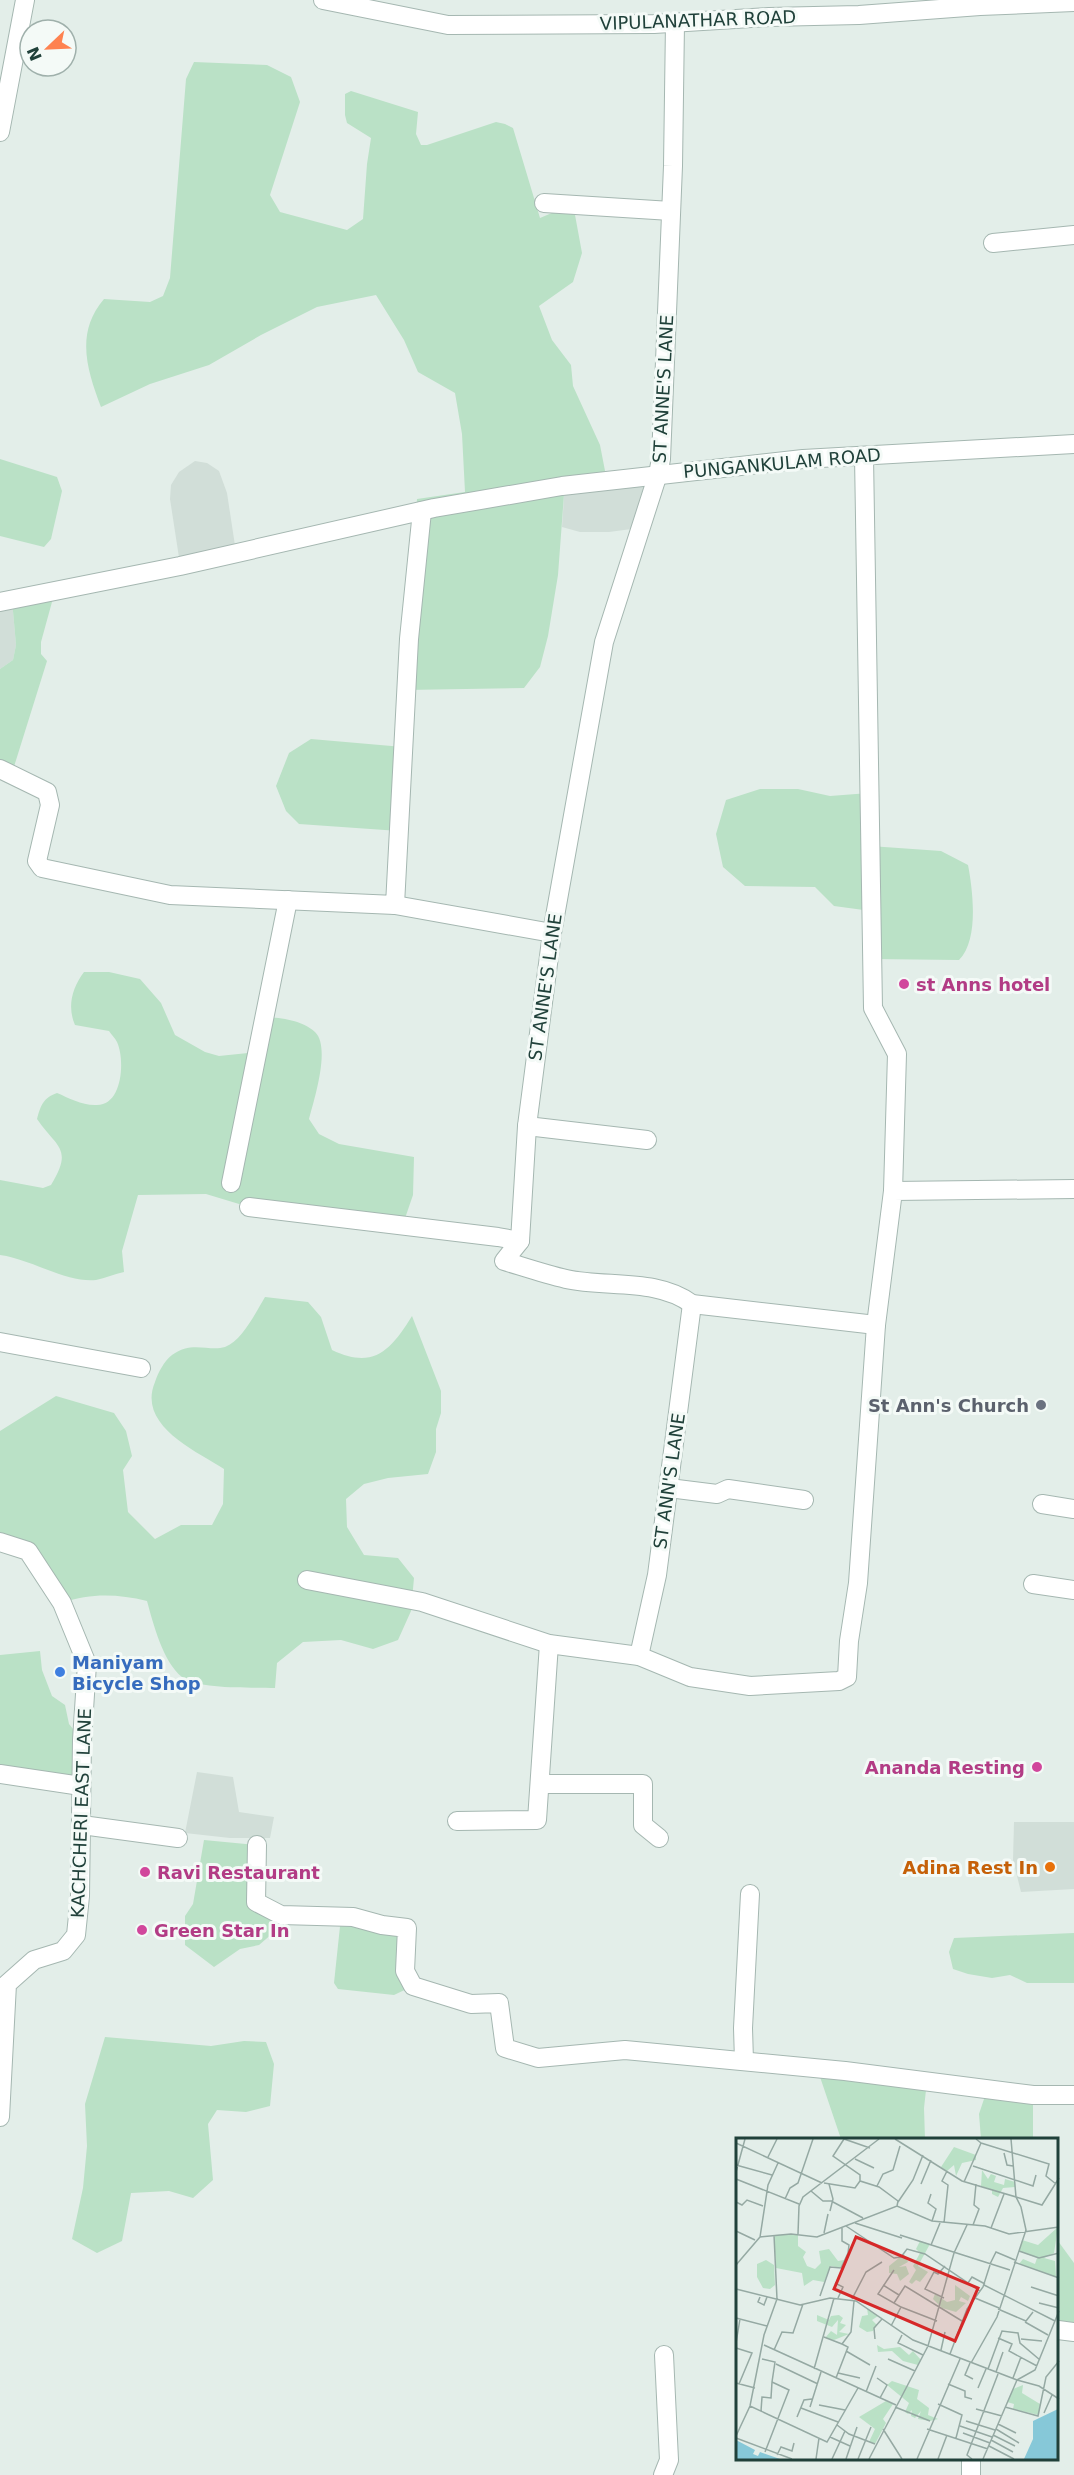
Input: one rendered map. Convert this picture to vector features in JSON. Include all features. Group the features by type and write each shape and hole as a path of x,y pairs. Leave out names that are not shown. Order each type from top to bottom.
{"street":[{"path":"0,132 25,0"},
{"name":"VIPULANATHAR ROAD","path":"323,0 448,25 675,23 1074,2"},
{"name":"ST ANNE'S LANE","path":"675,23 671,211 658,474 604,642 552,933 526,1126 520,1241 504,1261 568,1279 652,1288 681,1296 692,1304 876,1325"},
{"path":"544,203 671,211"},
{"path":"993,243 1074,235"},
{"name":"PUNGANKULAM ROAD","path":"0,602 180,566 422,511 551,488 803,459 1074,444"},
{"path":"308,1580 422,1602 549,1644 639,1656 690,1677 750,1686 839,1682 847,1677 849,1641 858,1583 876,1325 893,1191 897,1054 873,1008 864,456"},
{"path":"395,905 409,639 422,511"},
{"path":"0,769 48,792 50,805 37,861 42,868 170,895 395,905 552,933"},
{"path":"231,1183 288,900"},
{"path":"526,1126 647,1140"},
{"path":"893,1191 1074,1189"},
{"path":"249,1207 520,1241"},
{"name":"ST ANN'S LANE","path":"639,1656 657,1575 692,1304"},
{"path":"0,1342 141,1368"},
{"path":"669,1488 717,1494 728,1489 804,1500"},
{"path":"1042,1504 1074,1509"},
{"name":"KACHCHERI EAST LANE","path":"0,1542 28,1551 62,1603 87,1664 76,1935 63,1951 34,1960 4,1979 0,2117"},
{"path":"1033,1584 1074,1590"},
{"path":"457,1821 537,1820 549,1644"},
{"path":"0,1774 81,1786"},
{"path":"540,1784 643,1784 643,1825 658,1838"},
{"path":"82,1825 178,1838"},
{"path":"257,1845 256,1902 281,1915 353,1917 382,1925 407,1928 405,1971 413,1986 471,2004 499,2003 505,2048 538,2058 625,2050 845,2071 1033,2095 1074,2096"},
{"path":"744,2061 743,2028 750,1894"},
{"path":"1059,2330 1074,2332"},
{"path":"663,2475 669,2460 664,2355"}],"shaded area":[{"path":"195,461 207,463 219,471 227,493 236,552 180,564 170,499 171,485 179,472"},
{"path":"657,470 639,528 609,532 580,532 562,527 565,481"},
{"path":"12,600 16,645 13,660 0,669 0,602"},
{"path":"197,1772 233,1777 239,1812 274,1817 270,1838 230,1838 185,1833"},
{"path":"1014,1822 1074,1822 1074,1889 1021,1892 1013,1860"}],"green space":[{"path":"194,62 267,65 291,77 300,102 270,195 280,212 347,230 363,219 371,138 347,123 345,94 351,91 418,112 416,134 421,145 496,122 513,128 540,218 573,204 582,253 573,282 539,306 552,340 571,365 573,386 600,445 606,476 565,481 558,575 548,636 540,667 524,688 406,690 417,499 465,492 462,434 455,393 418,372 404,340 376,295 317,307 261,335 209,365 150,384 101,407 91,379 86,352 89,325 95,312 104,299 150,302 163,296 170,278 186,79"},
{"path":"0,459 57,477 62,491 51,539 44,547 0,536"},
{"path":"55,591 41,642 41,654 47,661 12,773 0,769 0,669 13,660 16,645 12,600"},
{"path":"311,739 403,747 399,831 299,824 286,811 276,786 289,753"},
{"path":"760,789 798,789 830,796 869,793 870,846 941,851 968,865 973,901 972,928 970,940 959,960 872,959 871,911 834,906 815,887 745,886 723,867 716,834 726,800"},
{"path":"84,972 109,972 140,979 161,1003 175,1035 205,1052 219,1056 248,1053 259,1026 266,1017 298,1022 315,1032 320,1039 322,1049 320,1074 309,1119 319,1134 339,1144 414,1157 413,1195 402,1227 249,1207 206,1194 138,1195 122,1251 124,1272 96,1280 85,1280 0,1255 0,1180 43,1188 51,1185 61,1163 60,1149 37,1119 43,1103 57,1093 87,1104 106,1103 117,1090 120,1080 120,1050 109,1031 75,1025 71,1011 72,998 76,984"},
{"path":"265,1297 308,1302 321,1317 332,1350 359,1358 370,1357 389,1347 412,1316 441,1391 441,1413 436,1429 436,1452 428,1474 388,1478 364,1484 346,1499 347,1527 364,1555 398,1558 414,1578 411,1611 398,1640 373,1649 341,1640 303,1642 277,1663 275,1688 213,1686 190,1681 175,1670 164,1652 147,1601 104,1596 83,1597 62,1603 28,1551 0,1542 0,1431 56,1396 114,1413 126,1431 132,1456 123,1470 128,1512 155,1539 181,1525 212,1525 223,1504 224,1469 184,1444 161,1423 154,1411 152,1397 155,1382 166,1360 179,1351 193,1347 219,1348 231,1344 248,1325"},
{"path":"40,1651 42,1670 52,1696 65,1705 69,1724 82,1740 81,1786 0,1774 0,1655"},
{"path":"204,1840 257,1845 256,1902 281,1915 273,1933 259,1945 240,1949 214,1967 185,1945 185,1916 193,1904"},
{"path":"341,1917 407,1928 413,1986 394,1995 338,1989 334,1983"},
{"path":"1074,1933 1074,1983 1027,1983 1010,1975 992,1978 968,1974 953,1969 949,1952 954,1938"},
{"path":"105,2037 211,2046 244,2041 266,2042 274,2064 270,2106 246,2112 217,2110 208,2124 213,2180 193,2198 169,2191 131,2193 122,2241 97,2253 72,2239 83,2188 87,2146 85,2104"},
{"path":"817,2068 927,2081 924,2108 925,2138 841,2138"},
{"path":"987,2090 1033,2095 1033,2138 981,2138 979,2114"},
{"path":"1059,2242 1074,2263 1074,2332 1059,2330"}],"place":[{"name":"st Anns hotel","path":"904,984"},
{"name":"St Ann's Church","path":"1041,1405"},
{"name":"Maniyam Bicycle Shop","path":"60,1672"},
{"name":"Ananda Resting","path":"1037,1767"},
{"name":"Adina Rest In","path":"1050,1867"},
{"name":"Ravi Restaurant","path":"145,1872"},
{"name":"Green Star In","path":"142,1930"}]}
